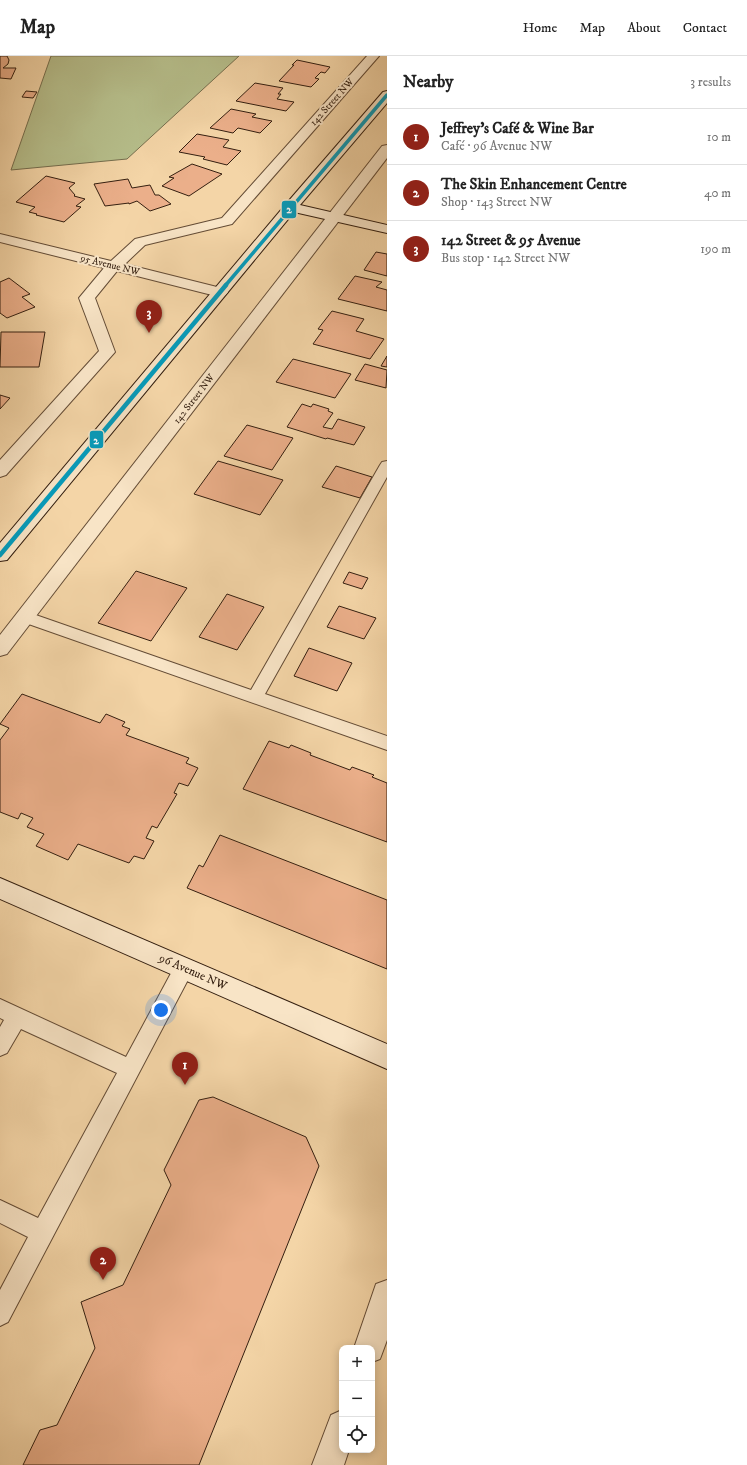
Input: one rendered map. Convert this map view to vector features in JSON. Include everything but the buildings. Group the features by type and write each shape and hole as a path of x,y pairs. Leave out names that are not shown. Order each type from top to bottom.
{"street":[{"name":"142 Street NW","path":"0,471 106,352 88,298 114,266 140,242 227,221 373,56"},
{"path":"0,555 291,207 387,95"},
{"name":"142 Street NW","path":"0,649 336,217 387,149"},
{"path":"291,207 387,229"},
{"name":"95 Avenue NW","path":"0,238 220,292"},
{"name":"96 Avenue NW","path":"0,888 387,1057"},
{"path":"370,1345 387,1295"},
{"path":"328,1465 339,1434"}],"lane":[{"path":"256,696 387,465"},
{"path":"25,617 256,696 387,743"},
{"path":"0,1314 184,968"},
{"path":"0,1046 8,1013 130,1069"},
{"path":"0,1211 43,1232"}],"green space":[{"path":"51,56 239,56 127,159 11,170"}],"transit line":[{"name":"2","path":"0,555 291,207 387,95"}],"place":[{"name":"142 Street & 95 Avenue","path":"149,333"},
{"name":"Jeffrey's Café & Wine Bar","path":"185,1085"},
{"name":"The Skin Enhancement Centre","path":"103,1280"}]}
